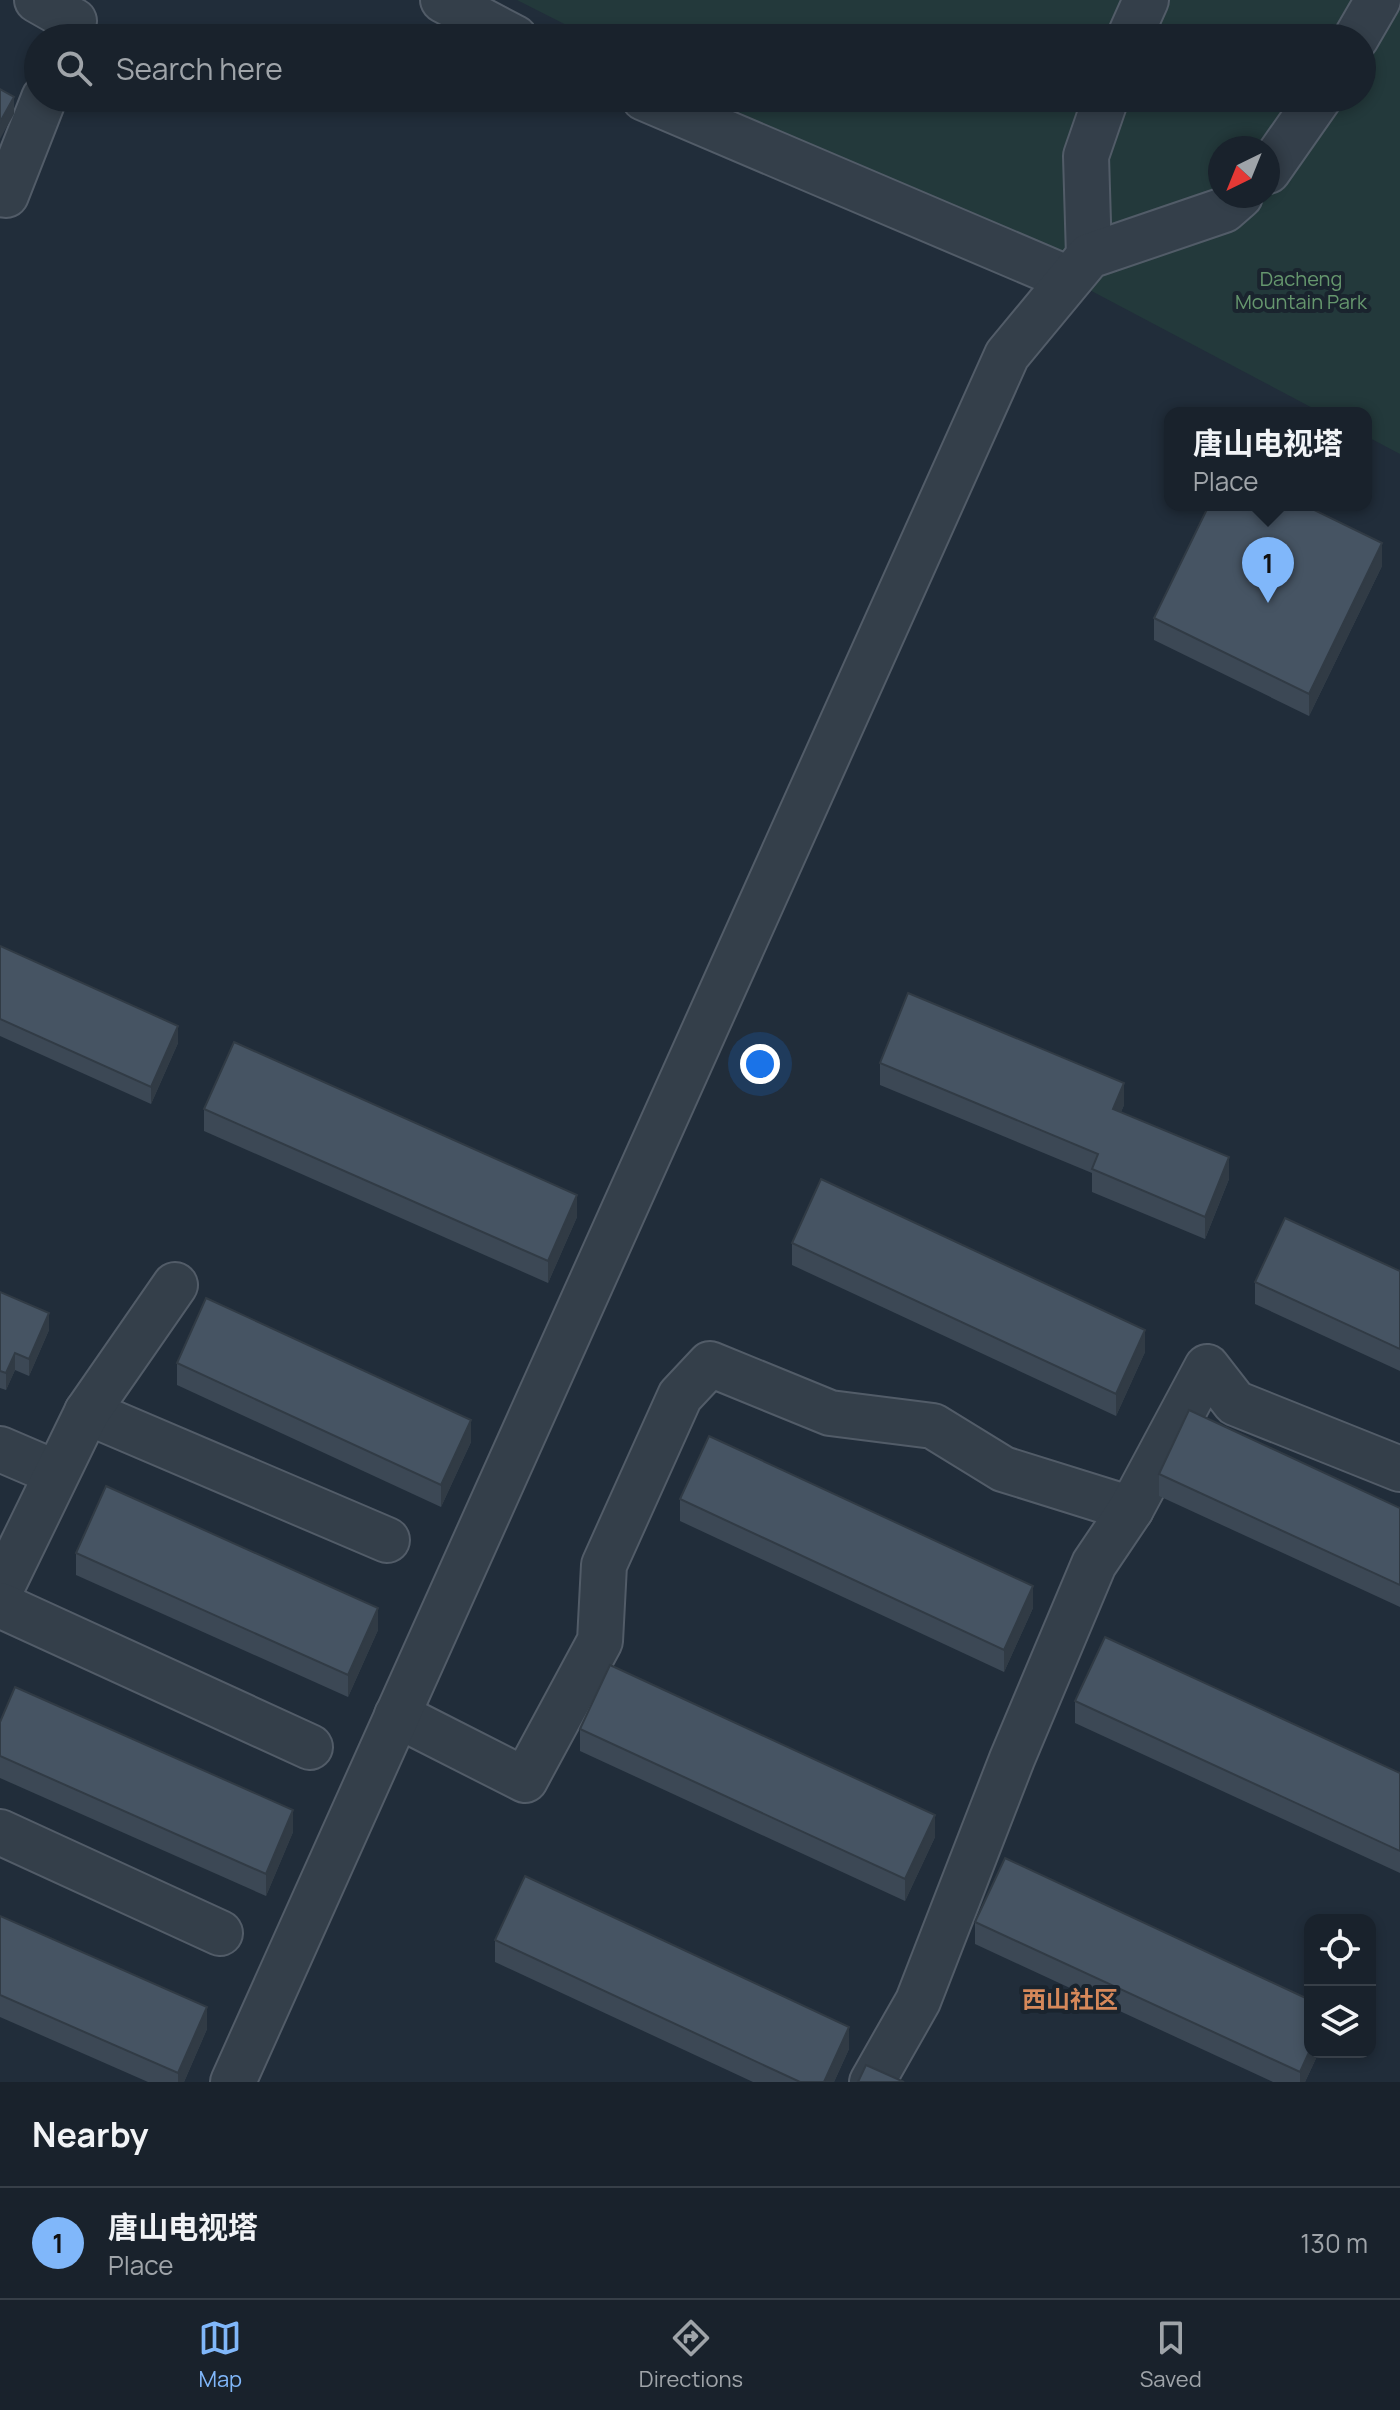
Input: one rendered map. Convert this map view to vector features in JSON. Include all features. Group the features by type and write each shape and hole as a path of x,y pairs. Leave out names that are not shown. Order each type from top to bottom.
{"street":[{"path":"37,0 74,21 73,24"},
{"path":"443,0 488,24"},
{"path":"1135,24 1146,0"},
{"path":"1364,24 1378,0"},
{"path":"0,191 6,195 39,112"},
{"path":"680,112 1079,268"},
{"path":"1079,268 1086,156 1101,112"},
{"path":"1280,154 1309,112"},
{"path":"233,2082 1007,355 1079,268 1226,208"},
{"path":"0,1591 87,1412 175,1285"},
{"path":"397,1715 525,1780 600,1641 604,1565 680,1396 710,1364 830,1413 933,1426 1003,1469 1131,1509"},
{"path":"872,2082 918,2001 1012,1759 1094,1564 1131,1509 1207,1367 1235,1403 1400,1469"},
{"path":"87,1412 387,1540"},
{"path":"0,1449 56,1473"},
{"path":"0,1605 310,1747"},
{"path":"0,1832 220,1933"}],"green space":[{"name":"Dacheng Mountain Park","path":"517,0 1400,0 1400,454 1372,439 1372,407 1311,407 1084,287 739,112 1376,112 1376,24 564,24"}],"building":[{"path":"0,89 14,97 0,122"},
{"path":"1206,511 1316,511 1382,543 1309,694 1154,618"},
{"path":"0,946 178,1026 151,1087 0,1019"},
{"path":"908,993 1124,1083 1113,1109 1229,1157 1205,1217 1092,1169 1098,1154 880,1063"},
{"path":"234,1042 577,1195 548,1261 204,1109"},
{"path":"821,1179 1145,1330 1116,1394 792,1243"},
{"path":"1285,1218 1400,1271 1400,1349 1255,1282"},
{"path":"0,1292 49,1313 29,1359 15,1353 6,1373 0,1371"},
{"path":"206,1298 471,1420 441,1485 177,1363"},
{"path":"1189,1410 1400,1508 1400,1585 1159,1474"},
{"path":"709,1436 1033,1586 1004,1650 680,1499"},
{"path":"106,1486 378,1608 348,1675 76,1553"},
{"path":"1105,1637 1400,1773 1400,1851 1075,1701"},
{"path":"610,1665 935,1815 905,1879 580,1729"},
{"path":"15,1687 293,1810 266,1874 0,1756 0,1722"},
{"path":"1005,1858 1304,1997 1306,2058 1300,2072 975,1922"},
{"path":"525,1876 849,2027 824,2082 800,2082 495,1940"},
{"path":"0,1916 207,2007 178,2073 0,1995"},
{"path":"866,2065 904,2082 858,2082"}],"place":[{"name":"唐山电视塔","path":"1268,603"}],"district":[{"name":"西山社区","path":"1070,1998"}]}
